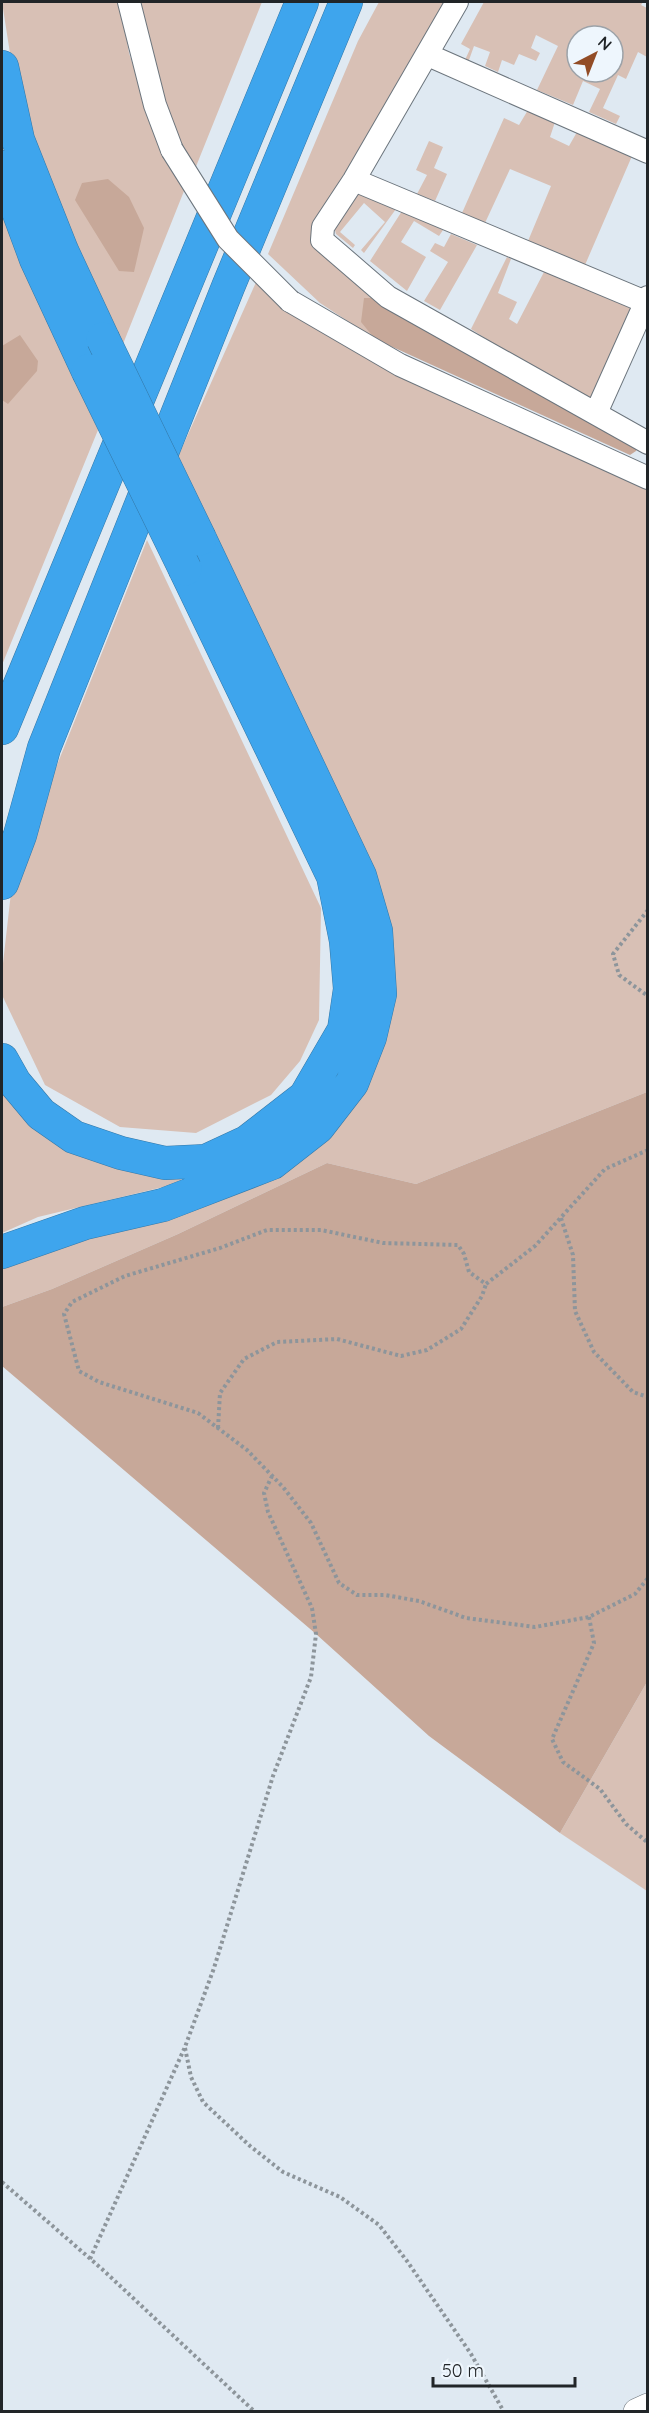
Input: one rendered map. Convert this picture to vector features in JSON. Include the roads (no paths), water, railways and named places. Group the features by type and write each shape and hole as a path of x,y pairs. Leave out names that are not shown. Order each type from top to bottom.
{"highway":[{"path":"2,728 302,2"},
{"path":"2,883 20,835 44,748 224,298 346,2"},
{"path":"259,215 279,191 327,77 368,2"},
{"path":"2,67 18,140 62,251 360,876 376,931 380,994 370,1038 352,1083 318,1127 272,1163 163,1205 85,1223 2,1252"},
{"path":"2,167 36,259 88,371 333,876 346,941 350,989 344,1030 305,1097 247,1142 206,1161 165,1163 121,1153 74,1137 41,1114 15,1083 2,1060"},
{"path":"2,825 44,748"}],"street":[{"path":"129,2 155,105 172,150 228,239 290,301 400,365 648,478"},
{"path":"457,2 354,180 323,227 322,240 388,297 648,443"},
{"path":"428,55 648,152"},
{"path":"354,180 647,301 596,413"},
{"path":"637,2412 648,2407"}]}
